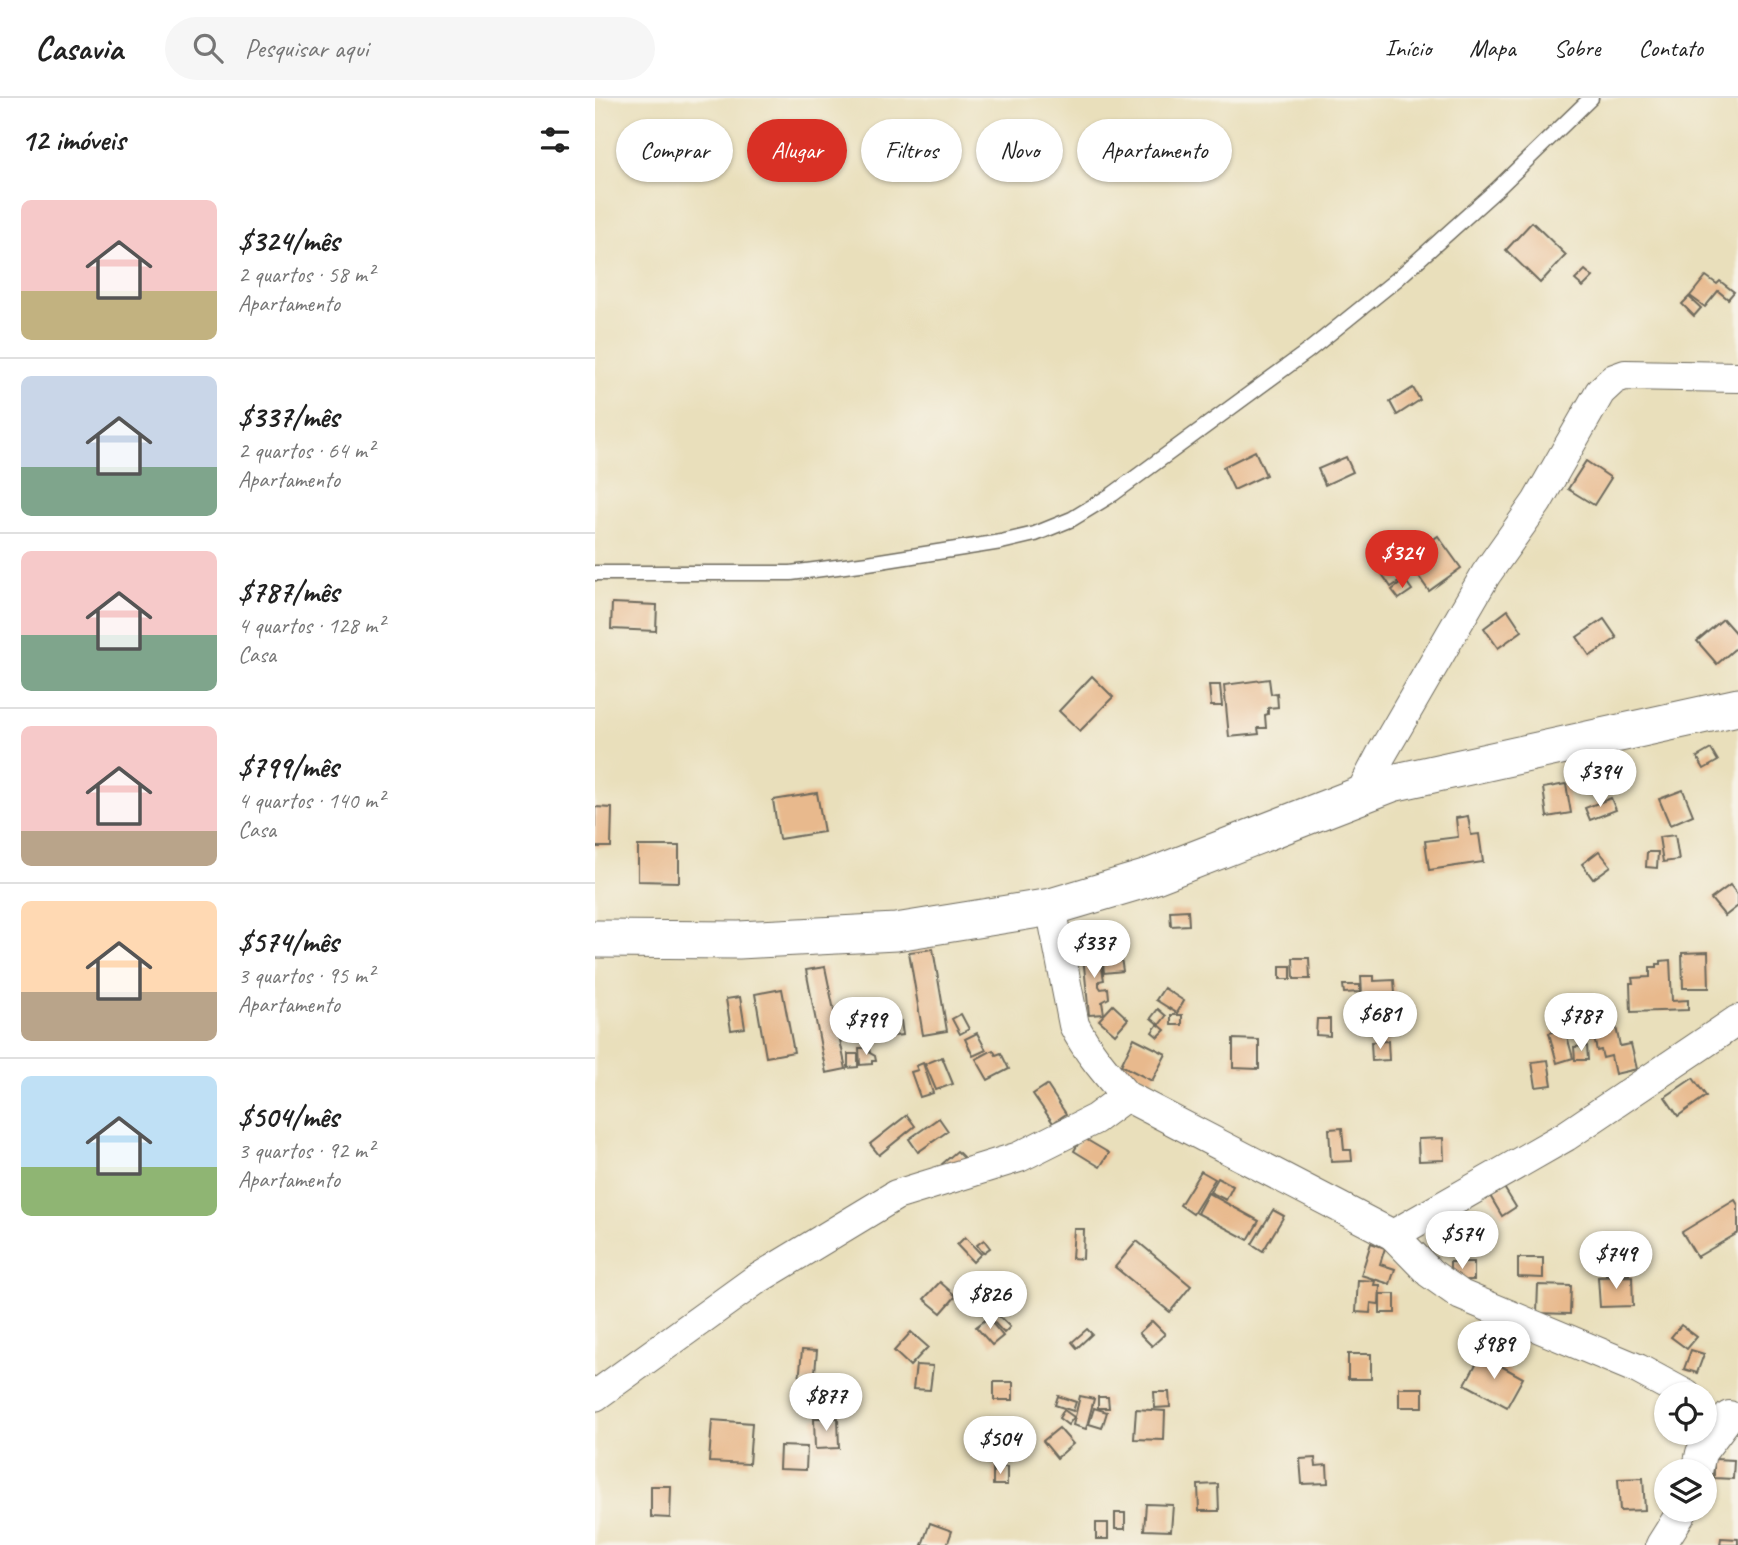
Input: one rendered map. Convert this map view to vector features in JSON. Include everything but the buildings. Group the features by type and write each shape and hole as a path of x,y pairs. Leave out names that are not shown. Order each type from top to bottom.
{"street":[{"path":"1361,793 1486,574 1537,502 1600,392 1614,379 1625,375 1738,377"},
{"path":"595,939 739,940 896,932 1051,907 1145,879 1361,793 1428,774 1738,706"},
{"path":"1051,907 1075,1025 1103,1069 1126,1096 1393,1235 1430,1273 1461,1295 1638,1369 1662,1382"},
{"path":"1393,1235 1566,1136 1738,1020"},
{"path":"595,1396 754,1281 896,1195 1019,1157 1095,1119 1126,1096"},
{"path":"1700,1459 1724,1412"},
{"path":"1661,1545 1675,1522"}],"lane":[{"path":"595,573 790,573 1001,542 1035,534 1072,519 1113,494 1308,351 1406,271 1496,190 1591,98"}]}
